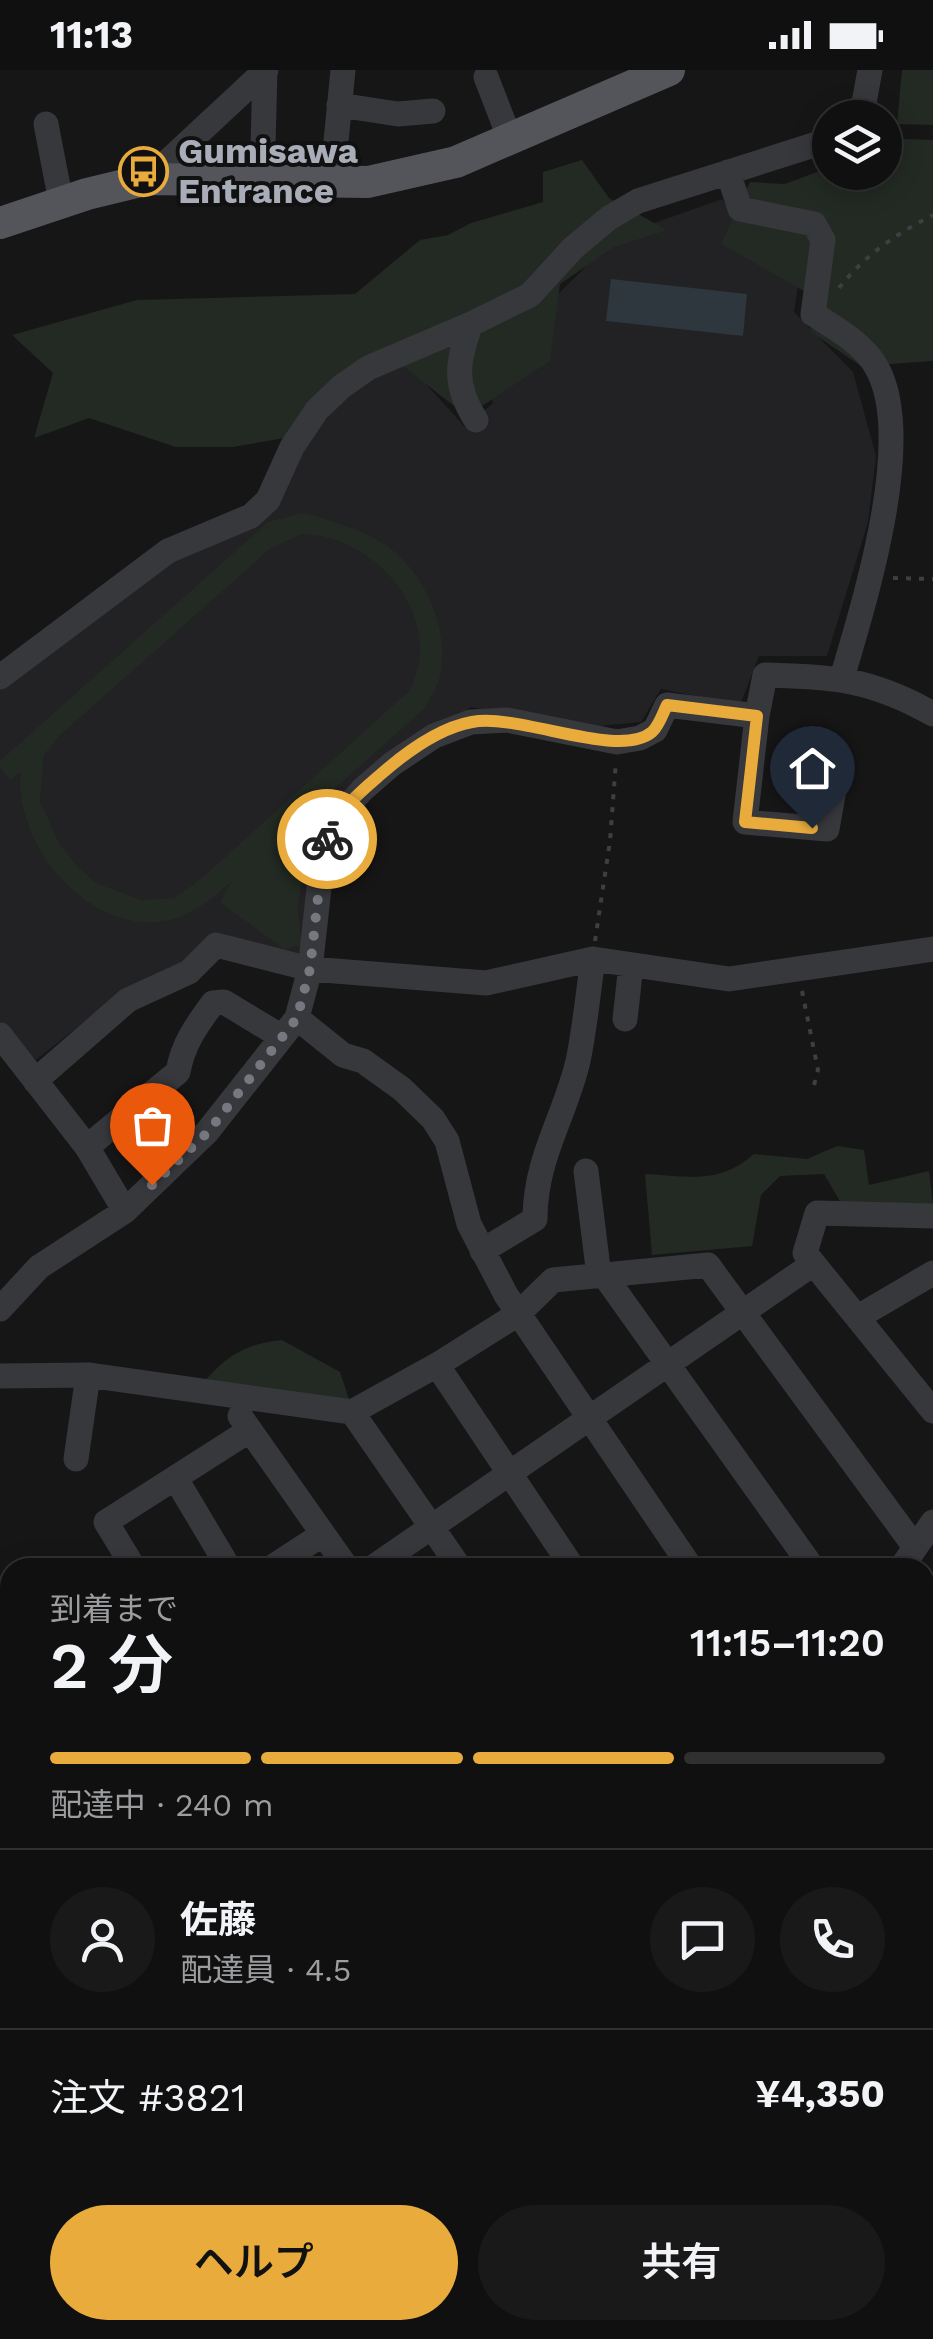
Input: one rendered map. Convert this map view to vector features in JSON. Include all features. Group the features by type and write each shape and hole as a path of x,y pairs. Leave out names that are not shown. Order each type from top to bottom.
{"main road":[{"path":"0,223 149,179 368,182 456,162 669,70"}],"street":[{"path":"149,179 265,70"},
{"path":"262,182 265,70"},
{"path":"332,182 343,70"},
{"path":"865,100 870,70"},
{"path":"486,77 510,139"},
{"path":"339,104 398,114 432,111"},
{"path":"46,124 62,202"},
{"path":"0,677 168,551 251,516 268,500 308,422 341,386 368,368 530,295 574,248 609,218 638,201 812,146"},
{"path":"728,172 740,209 814,224 824,240 812,314 866,353 887,392 890,457 884,514 871,578 842,678"},
{"path":"471,324 460,354 460,377 463,400 476,420"},
{"path":"834,789 828,829 745,822 765,675 842,678 902,696 933,714"},
{"path":"0,1309 40,1267 125,1211 208,1132 289,1028 310,969 323,852 332,824 392,764 434,736 472,722 507,720 617,742 640,738 655,730 667,705 757,716"},
{"path":"35,1080 128,1000 189,972 216,945 310,969 486,983 592,959 729,979 933,948"},
{"path":"482,1251 535,1219 542,1158 578,1062 592,959"},
{"path":"625,1019 631,966"},
{"path":"86,1147 178,1072 182,1051 193,1029 213,1003 224,1002 363,1061 402,1089 433,1119 447,1141 468,1224 518,1314 685,1558"},
{"path":"0,1035 86,1147 125,1211"},
{"path":"586,1171 602,1276 806,1558"},
{"path":"933,1216 817,1214 805,1253 858,1317 925,1384 933,1411"},
{"path":"387,1558 814,1264"},
{"path":"0,1376 88,1375 352,1412 518,1314 553,1280 708,1265 908,1557 933,1522"},
{"path":"858,1317 933,1273"},
{"path":"437,1365 566,1558"},
{"path":"76,1459 88,1375"},
{"path":"227,1397 340,1558"},
{"path":"352,1412 453,1558"},
{"path":"128,1558 106,1522 250,1430"},
{"path":"176,1479 223,1558"},
{"path":"287,1558 323,1534"}],"path":[{"path":"826,322 829,304 853,270 882,244 933,215"},
{"path":"871,578 933,579"},
{"path":"592,959 610,841 617,742"},
{"path":"797,968 818,1070 813,1089"}],"shaded area":[{"path":"902,70 933,70 933,125 902,124"},
{"path":"902,140 933,140 933,361 861,366 811,332 809,294 721,244 750,182 785,184 812,174 812,190 902,190"},
{"path":"582,160 609,198 667,230 614,247 560,284 550,361 467,416 382,350 314,433 233,447 176,447 89,418 34,438 53,373 12,335 137,300 355,294 420,240 448,235 471,223 543,202 543,172"},
{"path":"722,199 743,231 806,233 794,312 853,372 876,456 868,522 827,656 759,656 740,705 661,689 641,722 578,728 471,707 337,802 314,825 306,955 214,936 187,961 124,990 36,1060 0,1022 0,689 187,551 249,529 344,396 389,367 406,362 465,427 493,403 481,372 615,237"},
{"path":"611,279 747,294 743,336 606,321"},
{"path":"302,513 351,528 387,545 407,564 427,594 442,645 439,680 425,708 285,833 319,828 303,872 298,907 301,945 284,949 220,902 232,881 189,913 158,922 131,920 104,911 80,896 41,852 22,799 21,772 10,780 0,768 0,761 268,522","holes":["302,534 330,538 379,565 412,610 419,637 419,664 409,691 175,898 141,900 96,883 60,845 40,801 44,755 59,736 271,548"]},
{"path":"837,1146 864,1150 869,1185 929,1171 933,1205 841,1203 824,1174 780,1176 761,1195 752,1246 652,1255 645,1174 702,1176 728,1170 754,1154 807,1159"},
{"path":"282,1340 340,1372 351,1405 200,1386 236,1354"}],"way so far":[{"path":"152,1185 208,1132 297,1018 310,969 327,839"}],"place":[{"name":"Gumisawa Entrance","path":"143,171"}],"route":[{"path":"327,839 332,824 362,790 434,736 472,722 507,720 617,742 640,738 655,730 667,705 757,716 745,822 812,828"}]}
